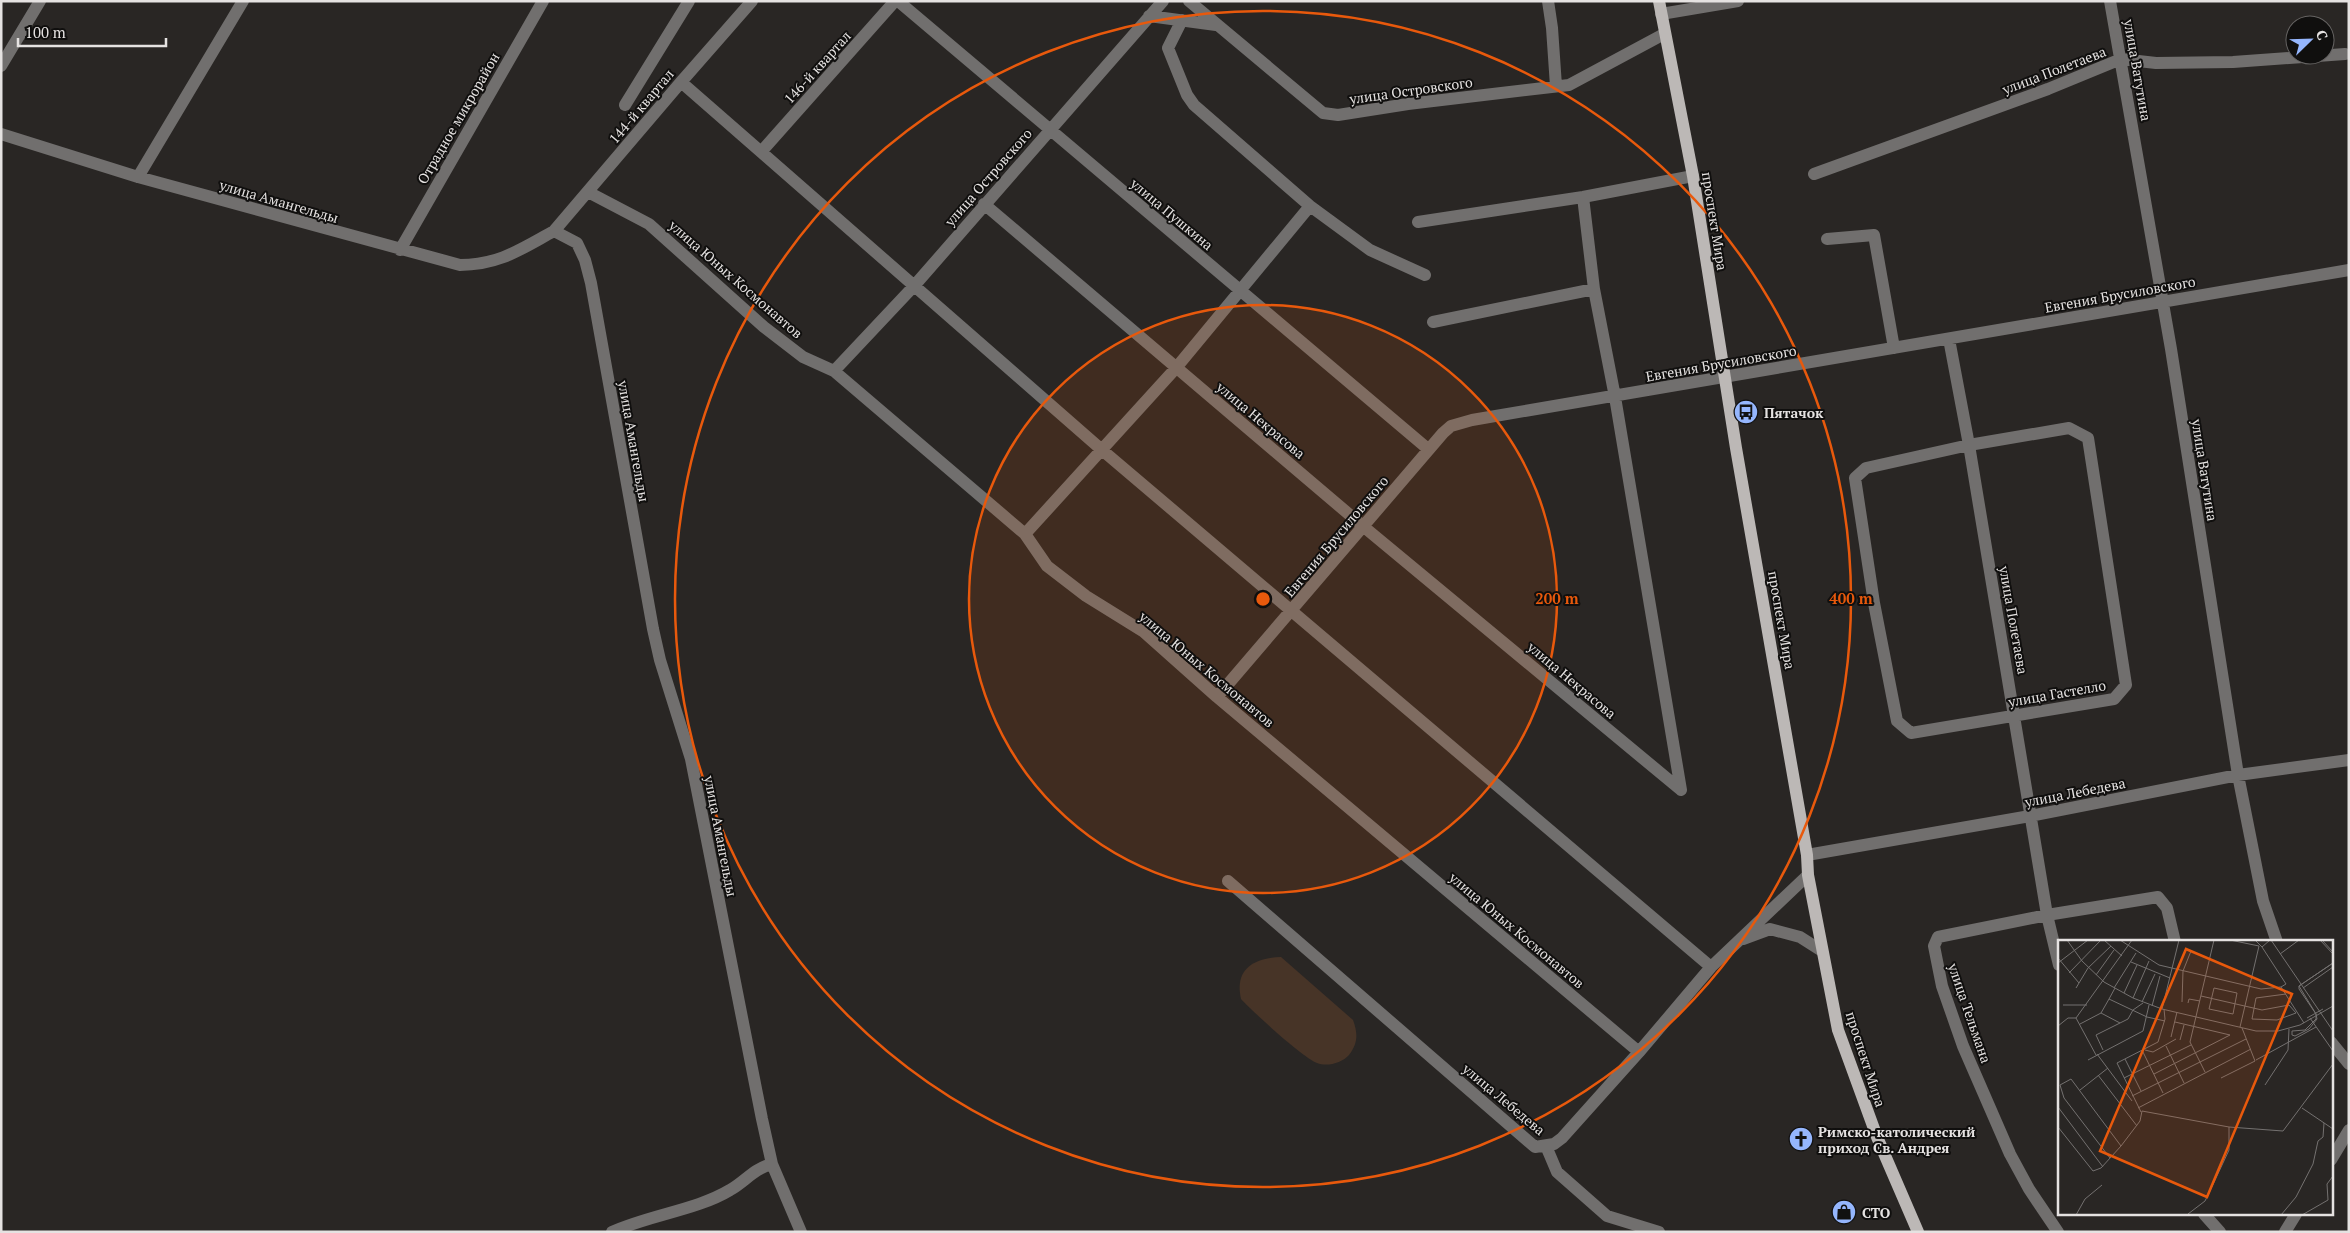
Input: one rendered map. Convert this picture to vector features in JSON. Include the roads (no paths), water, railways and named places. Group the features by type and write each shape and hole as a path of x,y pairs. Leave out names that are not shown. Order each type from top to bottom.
{"main road":[{"name":"проспект Мира","path":"1660,7 1692,176 1807,855 1808,875 1838,1030 1855,1081 1918,1232"}],"street":[{"path":"1,66 40,1"},
{"path":"138,177 242,1"},
{"name":"Отрадное микрорайон","path":"400,250 543,1"},
{"path":"625,105 689,1"},
{"name":"144-й квартал","path":"554,231 680,82 752,1"},
{"name":"улица Пушкина","path":"896,1 1428,450"},
{"name":"146-й квартал","path":"761,152 896,1"},
{"name":"улица Островского","path":"834,371 914,286 1163,1"},
{"name":"улица Островского","path":"1189,1 1322,112 1338,115 1408,104 1570,85 1664,34"},
{"path":"1548,1 1556,86"},
{"path":"1660,7 1738,1"},
{"name":"улица Ватутина","path":"2110,1 2163,301 2238,775 2262,901 2276,940"},
{"path":"1150,16 1217,25"},
{"path":"1182,20 1168,48 1187,95 1194,105 1310,206 1370,250 1425,275"},
{"name":"улица Полетаева","path":"1814,174 2002,106 2121,60 2156,63 2233,62 2345,54"},
{"path":"680,82 1102,450 1711,967"},
{"name":"улица Амангельды","path":"1,134 138,177 460,265 480,265 495,262 554,231 577,243 585,260 653,629 660,660 691,759 772,1164 801,1232"},
{"path":"1418,222 1583,197 1692,176"},
{"name":"улица Юных Космонавтов","path":"588,192 649,224 764,326 803,357 834,371 1024,534 1047,566 1086,596 1144,632 1217,697 1639,1052"},
{"name":"улица Некрасова","path":"984,204 1176,368 1681,790 1615,397 1594,289 1583,197"},
{"path":"1024,534 1176,368 1310,206"},
{"path":"1828,239 1874,235 1894,348"},
{"name":"Евгения Брусиловского","path":"1217,697 1428,450 1451,426 1472,420 2349,270"},
{"path":"1434,322 1594,289"},
{"name":"улица Полетаева","path":"1949,339 1969,445 2047,915 2058,961"},
{"name":"улица Гастелло","path":"2069,428 2088,438 2126,685 2114,699 2015,716 1910,733 1897,721 1874,603 1855,478 1866,468 1969,445 2069,428"},
{"name":"улица Лебедева","path":"1807,855 2030,816 2238,775 2349,760"},
{"name":"улица Лебедева","path":"1228,881 1535,1147 1546,1146 1562,1138 1639,1052 1711,967 1741,940 1758,920 1808,875"},
{"name":"улица Тельмана","path":"2058,1232 2029,1189 2006,1145 1963,1046 1942,986 1934,946 1938,937 2047,915 2158,897 2167,908 2174,940"},
{"name":"улица Лебедева","path":"1741,940 1770,929 1800,937 1822,952"},
{"path":"2332,1043 2349,1064"},
{"path":"2332,1158 2349,1130"},
{"path":"1546,1146 1557,1172 1607,1216 1659,1232"},
{"path":"612,1232 650,1216 694,1205 730,1190 758,1168 772,1164"},
{"path":"2206,1216 2220,1232"},
{"path":"2285,1232 2295,1216"}],"place":[{"name":"Пятачок","path":"1746,412"},
{"name":"Римско-католический приход Св. Андрея","path":"1801,1139"},
{"name":"СТО","path":"1844,1212"}]}
